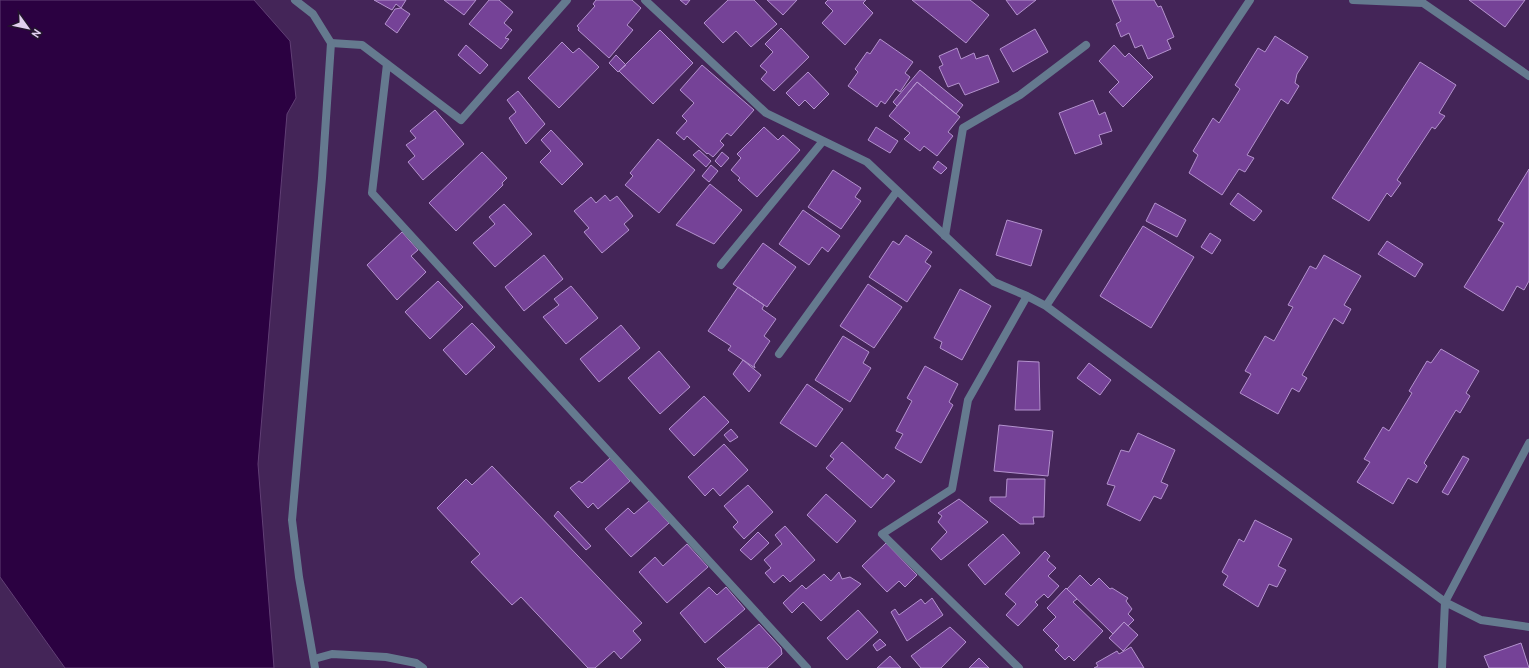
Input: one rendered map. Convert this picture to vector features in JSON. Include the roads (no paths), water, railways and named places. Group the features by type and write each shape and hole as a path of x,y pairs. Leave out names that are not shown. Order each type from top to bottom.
{"street":[{"path":"295,0 313,14 331,43 322,178 292,520 298,577 315,668"},
{"path":"331,43 362,45 461,120 566,0"},
{"path":"645,0 766,113 867,162 994,282 1046,306 1445,602 1481,620 1529,627"},
{"path":"1046,306 1250,0"},
{"path":"1353,0 1423,3 1529,76"},
{"path":"945,236 963,128 1020,95 1086,45"},
{"path":"387,64 372,194 807,668"},
{"path":"721,265 823,141"},
{"path":"779,354 897,191"},
{"path":"1018,668 882,534 952,489 968,400 1027,296"},
{"path":"1442,668 1445,602 1529,443"},
{"path":"314,659 332,654 386,657 416,662 423,668"}]}
